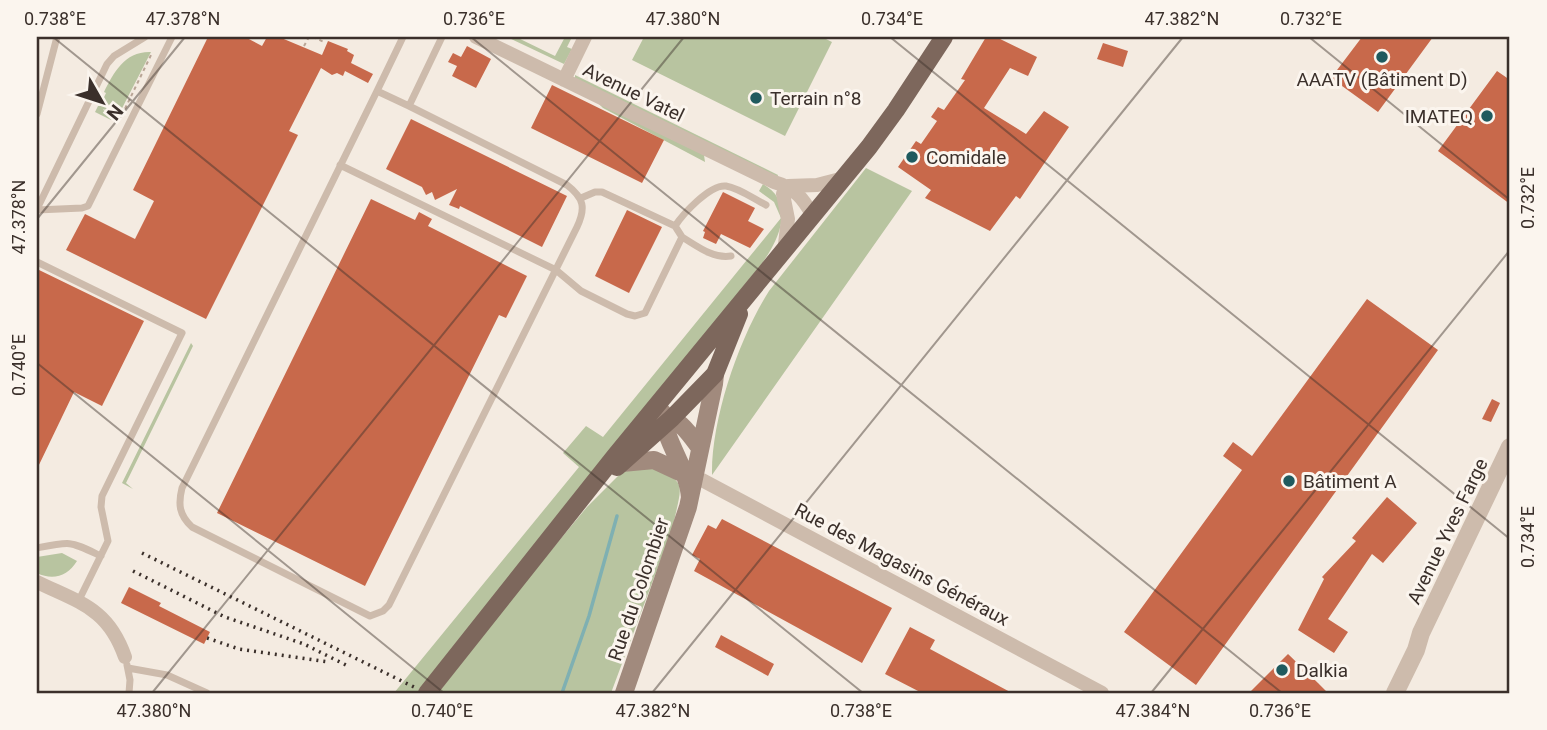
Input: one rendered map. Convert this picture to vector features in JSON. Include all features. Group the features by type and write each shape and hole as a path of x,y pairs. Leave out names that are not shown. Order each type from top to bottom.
{"main road":[{"path":"576,505 622,463 662,414 748,295 896,110 944,37"},
{"path":"427,693 576,505 662,414 715,374 748,295"},
{"name":"Rue du Colombier","path":"624,693 690,498 689,475 700,448 715,374"},
{"path":"662,414 686,430 700,448"},
{"path":"662,414 689,475"},
{"path":"622,463 654,460 689,475"}],"street":[{"name":"Avenue Vatel","path":"476,37 781,188 792,204 813,216"},
{"path":"564,80 585,37"},
{"path":"784,251 788,219 781,188 817,186 844,178"},
{"name":"Avenue Yves Farge","path":"1395,693 1510,447"},
{"name":"Rue des Magasins Généraux","path":"689,475 1102,693"},
{"path":"37,582 97,612 116,634 127,663"},
{"name":"Avenue Yves Farge","path":"1386,693 1412,644 1421,633"}],"lane":[{"path":"37,114 57,37"},
{"path":"145,37 114,56 107,64 37,209 88,206 172,37"},
{"path":"377,90 567,185 581,198 583,205 582,216 556,270 389,605 383,611 370,616 192,527 183,517 179,499 402,37"},
{"path":"409,106 442,37"},
{"path":"340,165 556,270 581,291 627,314 640,316 645,313 682,237"},
{"path":"675,226 686,211 713,188 732,188 766,205"},
{"path":"581,198 602,192 675,226 682,237 712,254 731,256"},
{"path":"37,262 182,332 102,496 100,502 108,541 78,602"},
{"path":"37,548 68,542 101,556"},
{"path":"129,693 127,663 207,693"}],"path":[{"path":"304,46 311,37 324,42"},
{"path":"120,118 152,53"}],"green space":[{"path":"507,37 516,37 555,56 565,37 572,37 567,47 572,49 564,64"},
{"name":"Terrain n°8","path":"644,37 822,37 832,42 785,136 632,60"},
{"path":"151,52 117,118 111,120 95,112 116,70 134,55"},
{"path":"575,75 778,175 777,178 575,79"},
{"path":"598,103 704,155 705,162 603,108"},
{"path":"866,168 912,191 712,475 716,429 722,405 738,355 758,310 769,291"},
{"path":"763,184 773,192 782,211 781,222 779,232 763,262 419,693 394,693 579,467 563,453 586,426 603,437 781,218 774,202 759,191"},
{"path":"191,343 193,346 126,483 133,489 122,483"},
{"path":"644,464 676,480 680,492 673,527 611,693 438,693 504,607 587,507 622,472"},
{"path":"62,553 77,561 69,570 54,577 37,573 37,557"}],"building":[{"path":"208,37 245,37 262,46 267,37 279,37 322,55 328,41 348,49 347,51 354,55 351,63 373,74 368,83 345,71 343,76 337,73 332,75 321,68 289,131 298,135 206,319 66,250 85,214 135,239 154,201 133,190"},
{"path":"986,37 996,37 1037,57 1028,76 1010,68 984,108 1026,134 1044,111 1069,127 1020,199 1016,196 990,231 925,198 931,190 898,167 916,141 921,144 937,121 931,117 938,107 944,110 965,80 961,79"},
{"name":"AAATV (Bâtiment D)","path":"1362,37 1433,37 1378,112 1331,78"},
{"path":"1103,43 1128,51 1123,67 1097,59"},
{"path":"467,46 491,59 476,88 452,76 457,66 448,62 453,53 461,57"},
{"name":"IMATEQ","path":"1497,71 1510,80 1510,204 1438,151"},
{"path":"552,85 664,140 642,183 531,128"},
{"path":"411,119 567,196 542,247 460,206 459,209 449,205 457,189 435,200 432,192 426,195 422,187 386,169"},
{"path":"723,192 755,208 748,221 764,229 750,248 721,234 716,244 703,238 703,231"},
{"path":"371,199 415,220 419,212 432,219 428,226 527,276 506,318 499,315 365,586 217,513"},
{"path":"627,210 662,227 629,293 595,276"},
{"path":"37,269 144,321 102,406 74,392 37,469"},
{"name":"Bâtiment A","path":"1367,299 1438,350 1196,685 1124,632 1242,470 1223,456 1233,442 1252,456"},
{"path":"1492,399 1500,403 1491,422 1482,419"},
{"path":"1387,497 1417,523 1383,563 1372,554 1328,619 1348,632 1334,653 1298,630 1324,579 1322,577 1356,541 1352,538"},
{"path":"722,519 892,608 862,663 694,571 700,559 692,555 708,525 716,529"},
{"path":"129,587 210,632 204,644 121,603"},
{"path":"910,627 935,640 930,649 1012,693 922,693 885,674"},
{"path":"721,635 774,664 768,676 715,647"},
{"name":"Dalkia","path":"1288,654 1318,683 1328,693 1249,693"}],"waterway":[{"path":"562,693 589,616 617,516"}],"railway":[{"path":"142,553 418,689"},
{"path":"133,571 225,617 304,644 346,665"},
{"path":"207,638 239,649 329,662"}],"place":[{"name":"AAATV (Bâtiment D)","path":"1382,57"},
{"name":"Terrain n°8","path":"756,98"},
{"name":"IMATEQ","path":"1487,116"},
{"name":"Comidale","path":"912,157"},
{"name":"Bâtiment A","path":"1289,481"},
{"name":"Dalkia","path":"1282,670"}]}
